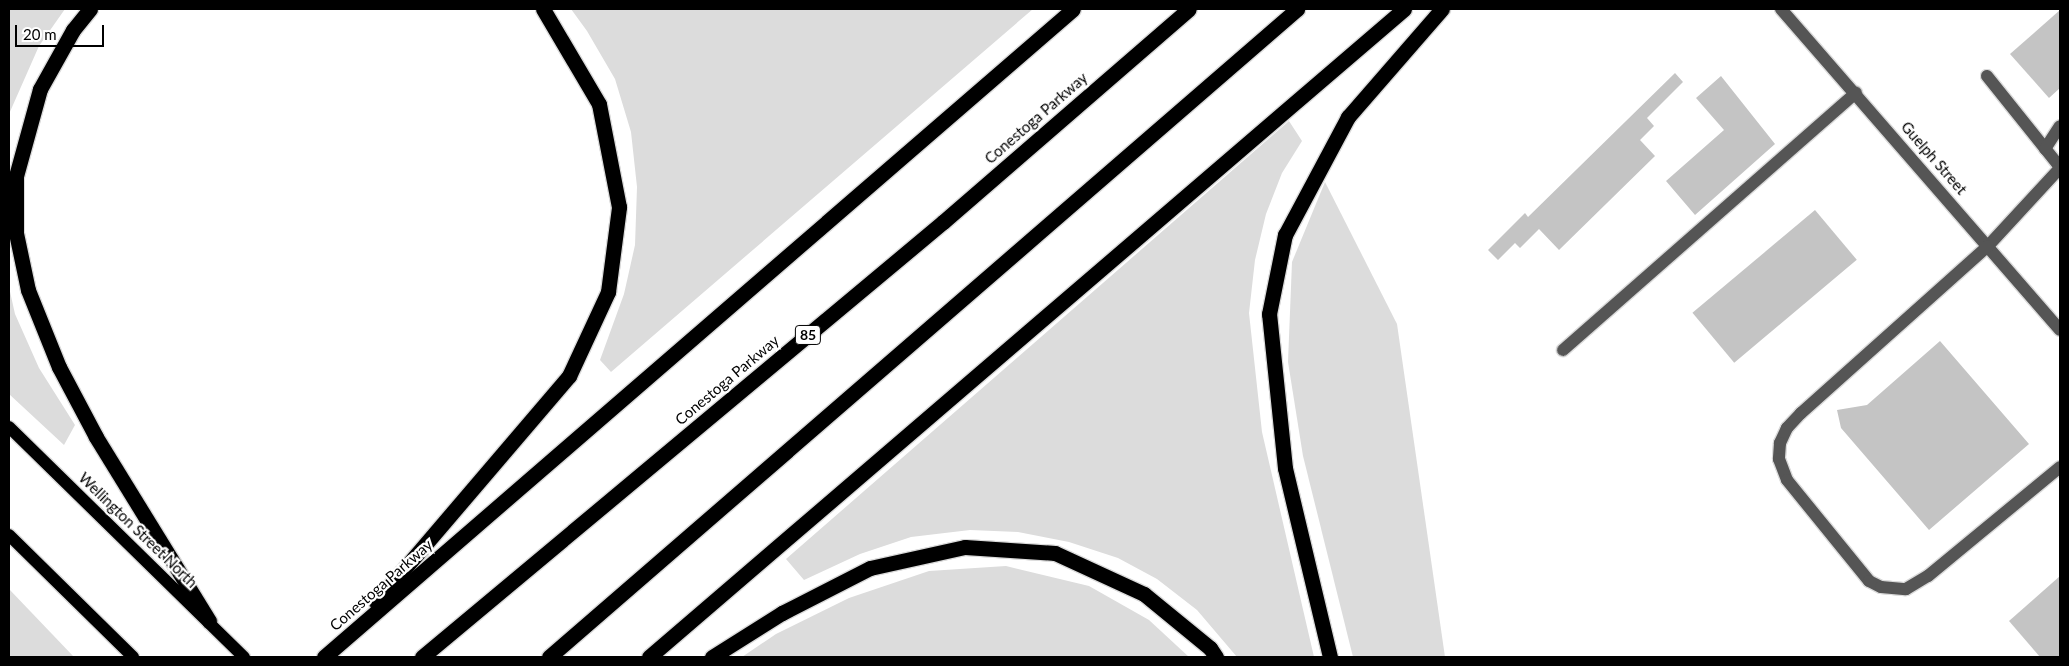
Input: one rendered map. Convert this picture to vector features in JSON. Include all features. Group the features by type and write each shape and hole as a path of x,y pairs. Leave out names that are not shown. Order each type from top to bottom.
{"highway":[{"path":"90,9 73,30 40,89 16,176 16,233 28,290 59,367 96,437 208,621"},
{"path":"344,639 569,376 608,292 619,207 599,104 543,9"},
{"name":"Conestoga Parkway","path":"324,657 1073,9"},
{"name":"Conestoga Parkway","path":"422,657 943,222 1189,9"},
{"path":"549,657 1297,9"},
{"path":"649,657 1404,9"},
{"path":"1330,657 1285,468 1269,314 1285,235 1348,118 1442,9"},
{"path":"712,657 782,613 870,568 965,546 1055,553 1144,594 1210,648 1216,657"}],"main road":[{"name":"Wellington Street North","path":"9,427 244,657"},
{"path":"9,535 133,657"}],"street":[{"name":"Guelph Street","path":"1781,9 1856,93 2060,330"},
{"path":"1987,76 2060,167 1988,246 1801,413 1783,436 1779,459 1787,480 1869,581 1881,587 1906,590 1928,576 2060,468"},
{"path":"1562,350 1856,93"},
{"path":"2045,149 2060,126"}],"shaded area":[{"path":"9,9 65,9 39,46 9,114"},
{"path":"571,9 1033,9 611,372 600,360 624,294 635,245 637,187 631,132 615,79 587,31"},
{"path":"1289,121 1302,141 1282,173 1266,214 1255,260 1249,313 1262,432 1314,657 1237,657 1197,610 1157,579 1118,558 1069,542 1018,532 970,530 911,537 860,554 804,580 786,559"},
{"path":"1325,182 1397,324 1445,657 1353,657 1303,456 1288,362 1292,262"},
{"path":"9,287 15,314 39,368 75,425 64,445 9,394"},
{"path":"1006,566 1089,586 1149,620 1189,657 742,657 776,634 849,598 929,571"},
{"path":"9,589 74,657 9,657"}],"building":[{"path":"2060,10 2060,88 2049,98 2010,54"},
{"path":"1675,73 1683,82 1647,118 1654,126 1640,140 1655,156 1559,250 1539,229 1520,248 1515,243 1498,260 1488,250 1525,213 1528,217"},
{"path":"1721,76 1775,144 1695,215 1666,181 1724,130 1696,98"},
{"path":"1815,210 1857,260 1734,363 1692,313"},
{"path":"1940,341 2029,444 1929,530 1841,428 1837,410 1867,405"},
{"path":"2060,576 2060,657 2040,657 2009,621"}]}
